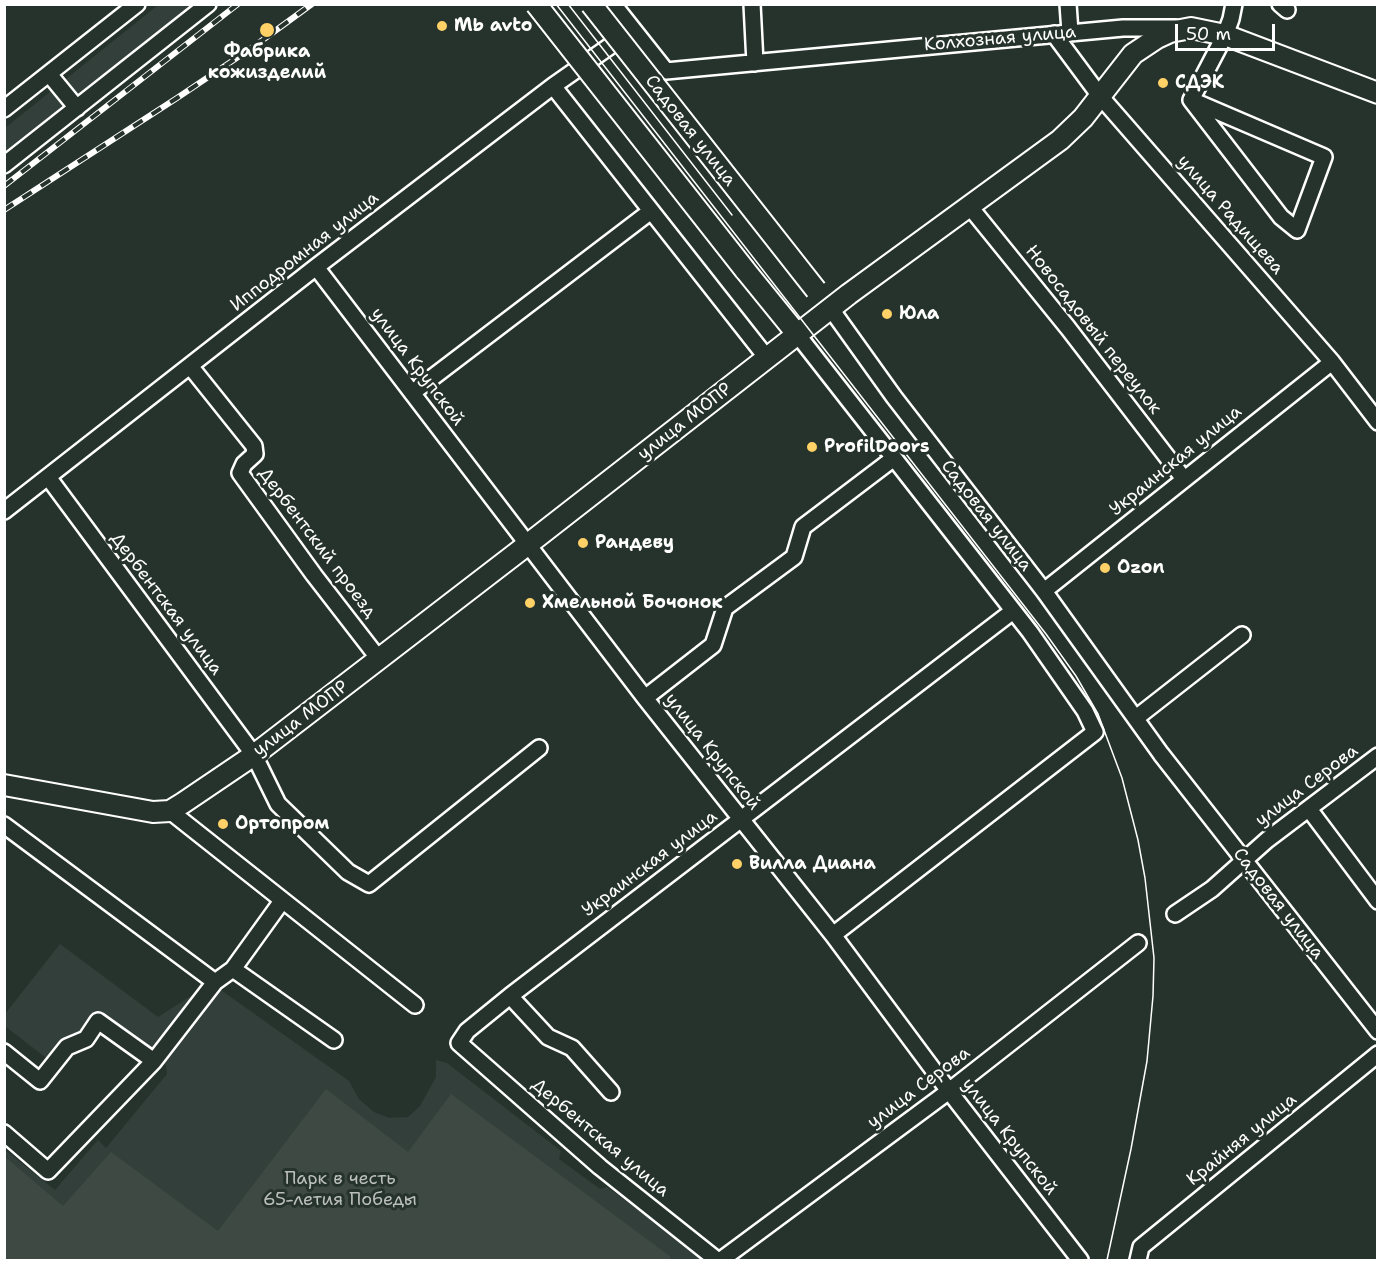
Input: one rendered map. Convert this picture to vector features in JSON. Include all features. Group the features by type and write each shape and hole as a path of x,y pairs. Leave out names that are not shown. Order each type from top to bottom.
{"main road":[{"path":"536,4 797,334"},
{"name":"Садовая улица","path":"591,4 831,309"},
{"name":"Колхозная улица","path":"1191,28 1225,35 1377,93"},
{"name":"улица МОПР","path":"170,811 254,755 797,334 1060,140 1083,118 1133,54 1170,32 1191,28"},
{"path":"4,785 132,809 153,812 170,811"}],"street":[{"path":"4,109 137,4"},
{"path":"4,165 208,4"},
{"path":"613,4 633,30"},
{"path":"752,4 755,63"},
{"path":"1062,33 1068,4"},
{"path":"1191,100 1225,35 1234,4"},
{"name":"Колхозная улица","path":"633,30 666,71 1123,28 1191,28"},
{"name":"Ипподромная улица","path":"4,510 553,86 633,30"},
{"name":"улица Радищева","path":"1062,33 1100,96 1332,362 1377,422"},
{"path":"49,74 77,108"},
{"path":"553,86 767,358"},
{"path":"1191,100 1324,157 1297,230 1281,218 1191,100"},
{"name":"Новосадовый переулок","path":"970,207 1068,328 1184,479"},
{"path":"412,393 651,211"},
{"name":"улица Крупской","path":"316,267 645,698 833,935 949,1091 1080,1260"},
{"name":"Садовая улица","path":"831,309 894,397 1044,591 1161,754 1377,1031"},
{"path":"797,334 1013,611 1085,711 1095,732 833,935"},
{"name":"Украинская улица","path":"1044,591 1332,362"},
{"name":"Дербентский проезд","path":"190,366 254,446 255,454 244,464 240,473 314,575 379,658"},
{"path":"645,698 713,645 725,608 794,557 803,527 894,458"},
{"name":"Дербентская улица","path":"48,477 254,755 278,804 348,872 369,884 539,748"},
{"name":"Украинская улица","path":"459,1044 467,1031 510,996 1013,611"},
{"path":"1136,718 1242,635"},
{"name":"улица Серова","path":"1175,914 1212,889 1268,840 1377,756"},
{"path":"1309,809 1377,902"},
{"path":"170,811 415,1005"},
{"path":"4,825 215,982"},
{"path":"4,1133 48,1171 154,1061 215,982 233,969 282,901"},
{"name":"улица Серова","path":"719,1260 949,1091 1138,943"},
{"path":"233,969 334,1040"},
{"path":"510,996 548,1037 572,1047 611,1092"},
{"path":"4,1052 40,1081 67,1047 86,1039 98,1021 154,1061"},
{"name":"Дербентская улица","path":"459,1044 600,1167 719,1260"},
{"name":"Крайняя улица","path":"1138,1260 1141,1247 1377,1054"}],"shaded area":[{"path":"158,5 221,5 5,174 5,128"},
{"path":"60,944 158,1017 211,983 349,1081 359,1099 374,1112 389,1118 408,1117 420,1106 436,1077 436,1060 447,1063 561,1151 559,1159 600,1189 607,1187 707,1260 5,1260 4,1149 55,1190 98,1140 106,1148 167,1074 166,1065 103,1013 59,1068 5,1026 5,1014"}],"green space":[{"name":"Парк в честь 65-летия Победы","path":"326,1089 408,1152 451,1094 671,1257 668,1260 5,1260 5,1157 63,1206 111,1152 218,1231"}],"tram line":[{"path":"556,4 1046,634 1076,676 1098,714 1122,778 1138,840 1145,878 1154,958 1147,1061 1107,1260"},
{"path":"568,4 732,215"}],"railway":[{"path":"4,186 238,4"},
{"path":"4,210 177,98 312,4"}],"place":[{"name":"Mb avto","path":"442,26"},
{"name":"Фабрика кожизделий","path":"267,30"},
{"name":"СДЭК","path":"1163,83"},
{"name":"Юла","path":"887,314"},
{"name":"ProfilDoors","path":"812,447"},
{"name":"Рандеву","path":"583,543"},
{"name":"Ozon","path":"1105,568"},
{"name":"Хмельной Бочонок","path":"530,603"},
{"name":"Ортопром","path":"223,824"},
{"name":"Вилла Диана","path":"737,864"}]}
